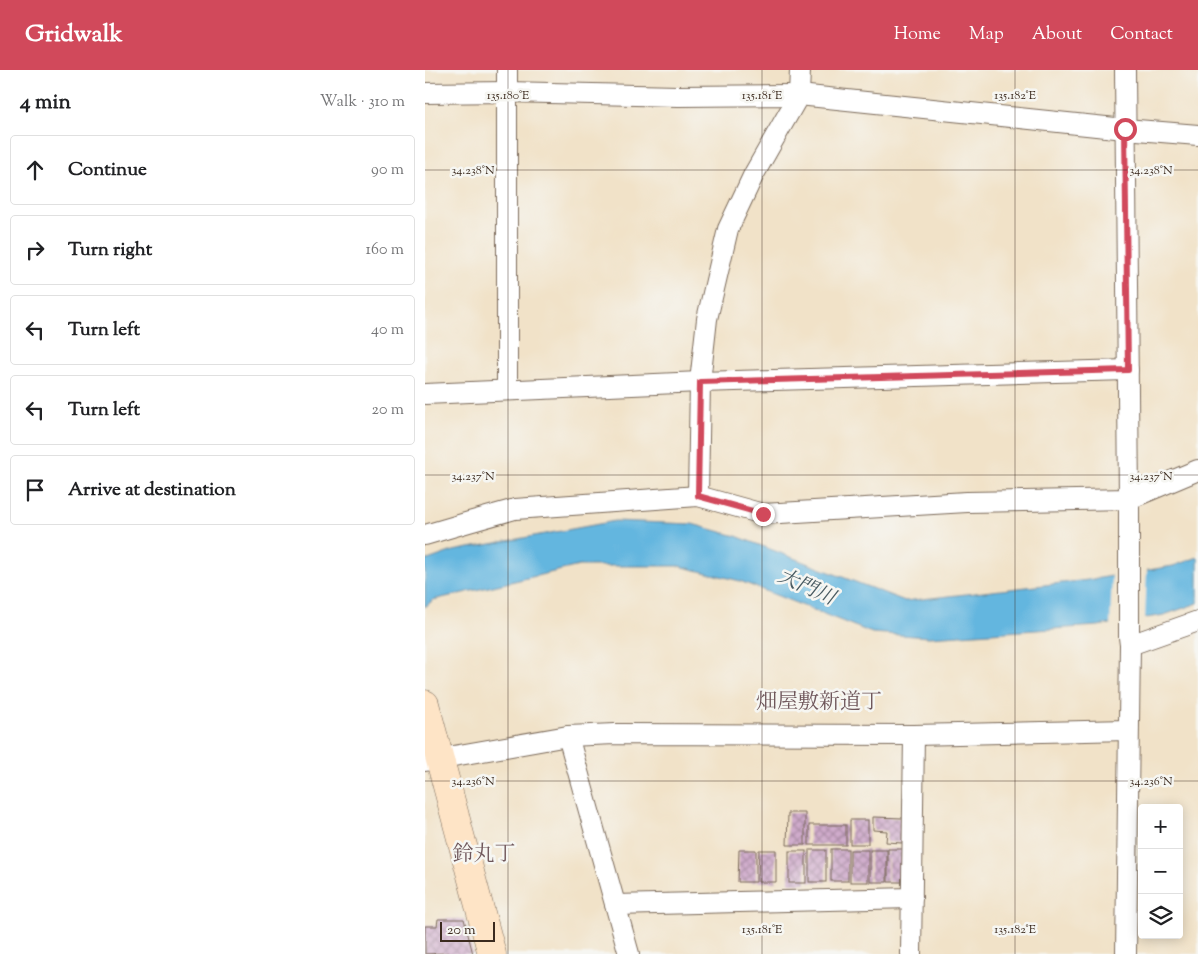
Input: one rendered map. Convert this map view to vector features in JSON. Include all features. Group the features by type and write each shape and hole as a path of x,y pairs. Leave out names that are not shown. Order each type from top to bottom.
{"main road":[{"path":"425,704 432,760 492,954"}],"street":[{"path":"507,70 507,390"},
{"path":"698,496 700,382 707,319 728,229 754,174 799,95 800,70"},
{"path":"1125,70 1129,499 1129,730 1126,954"},
{"path":"425,93 507,92 677,96 799,95 1198,135"},
{"path":"425,394 700,382 1128,370"},
{"path":"425,536 515,509 698,496 763,514 967,502 1129,499 1198,470"},
{"path":"1129,641 1198,621"},
{"path":"432,760 568,736 615,734 913,734 1129,730"},
{"path":"911,954 913,734"},
{"path":"568,736 629,954"},
{"path":"615,905 912,898"}],"water":[{"name":"大門川","path":"615,521 692,524 736,536 905,601 1088,580 1173,566 1198,557 1198,603 1164,615 1098,626 929,637 872,633 740,581 679,566 579,566 433,600 425,607 425,561 453,551"}],"pier":[{"path":"1147,568 1145,621 1110,627 1112,573"}],"building":[{"path":"788,813 805,813 805,845 787,845"},
{"path":"873,817 903,818 902,843 886,842 887,831 873,830"},
{"path":"850,820 868,820 868,844 850,844"},
{"path":"809,825 846,825 846,845 809,845"},
{"path":"831,849 848,849 848,881 831,881"},
{"path":"888,849 906,849 905,882 888,882"},
{"path":"739,850 756,850 756,882 738,882"},
{"path":"759,850 776,850 776,882 758,882"},
{"path":"809,850 826,850 826,882 809,882"},
{"path":"850,850 868,850 868,882 850,882"},
{"path":"870,850 887,850 887,882 870,882"},
{"path":"789,851 806,851 806,883 789,883"},
{"path":"438,919 464,919 473,954 425,954 425,926 437,926"}],"district":[{"name":"畑屋敷新道丁","path":"819,701"},
{"name":"鈴丸丁","path":"484,853"}],"route":[{"path":"763,514 698,496 700,382 1128,370 1125,129"}]}
